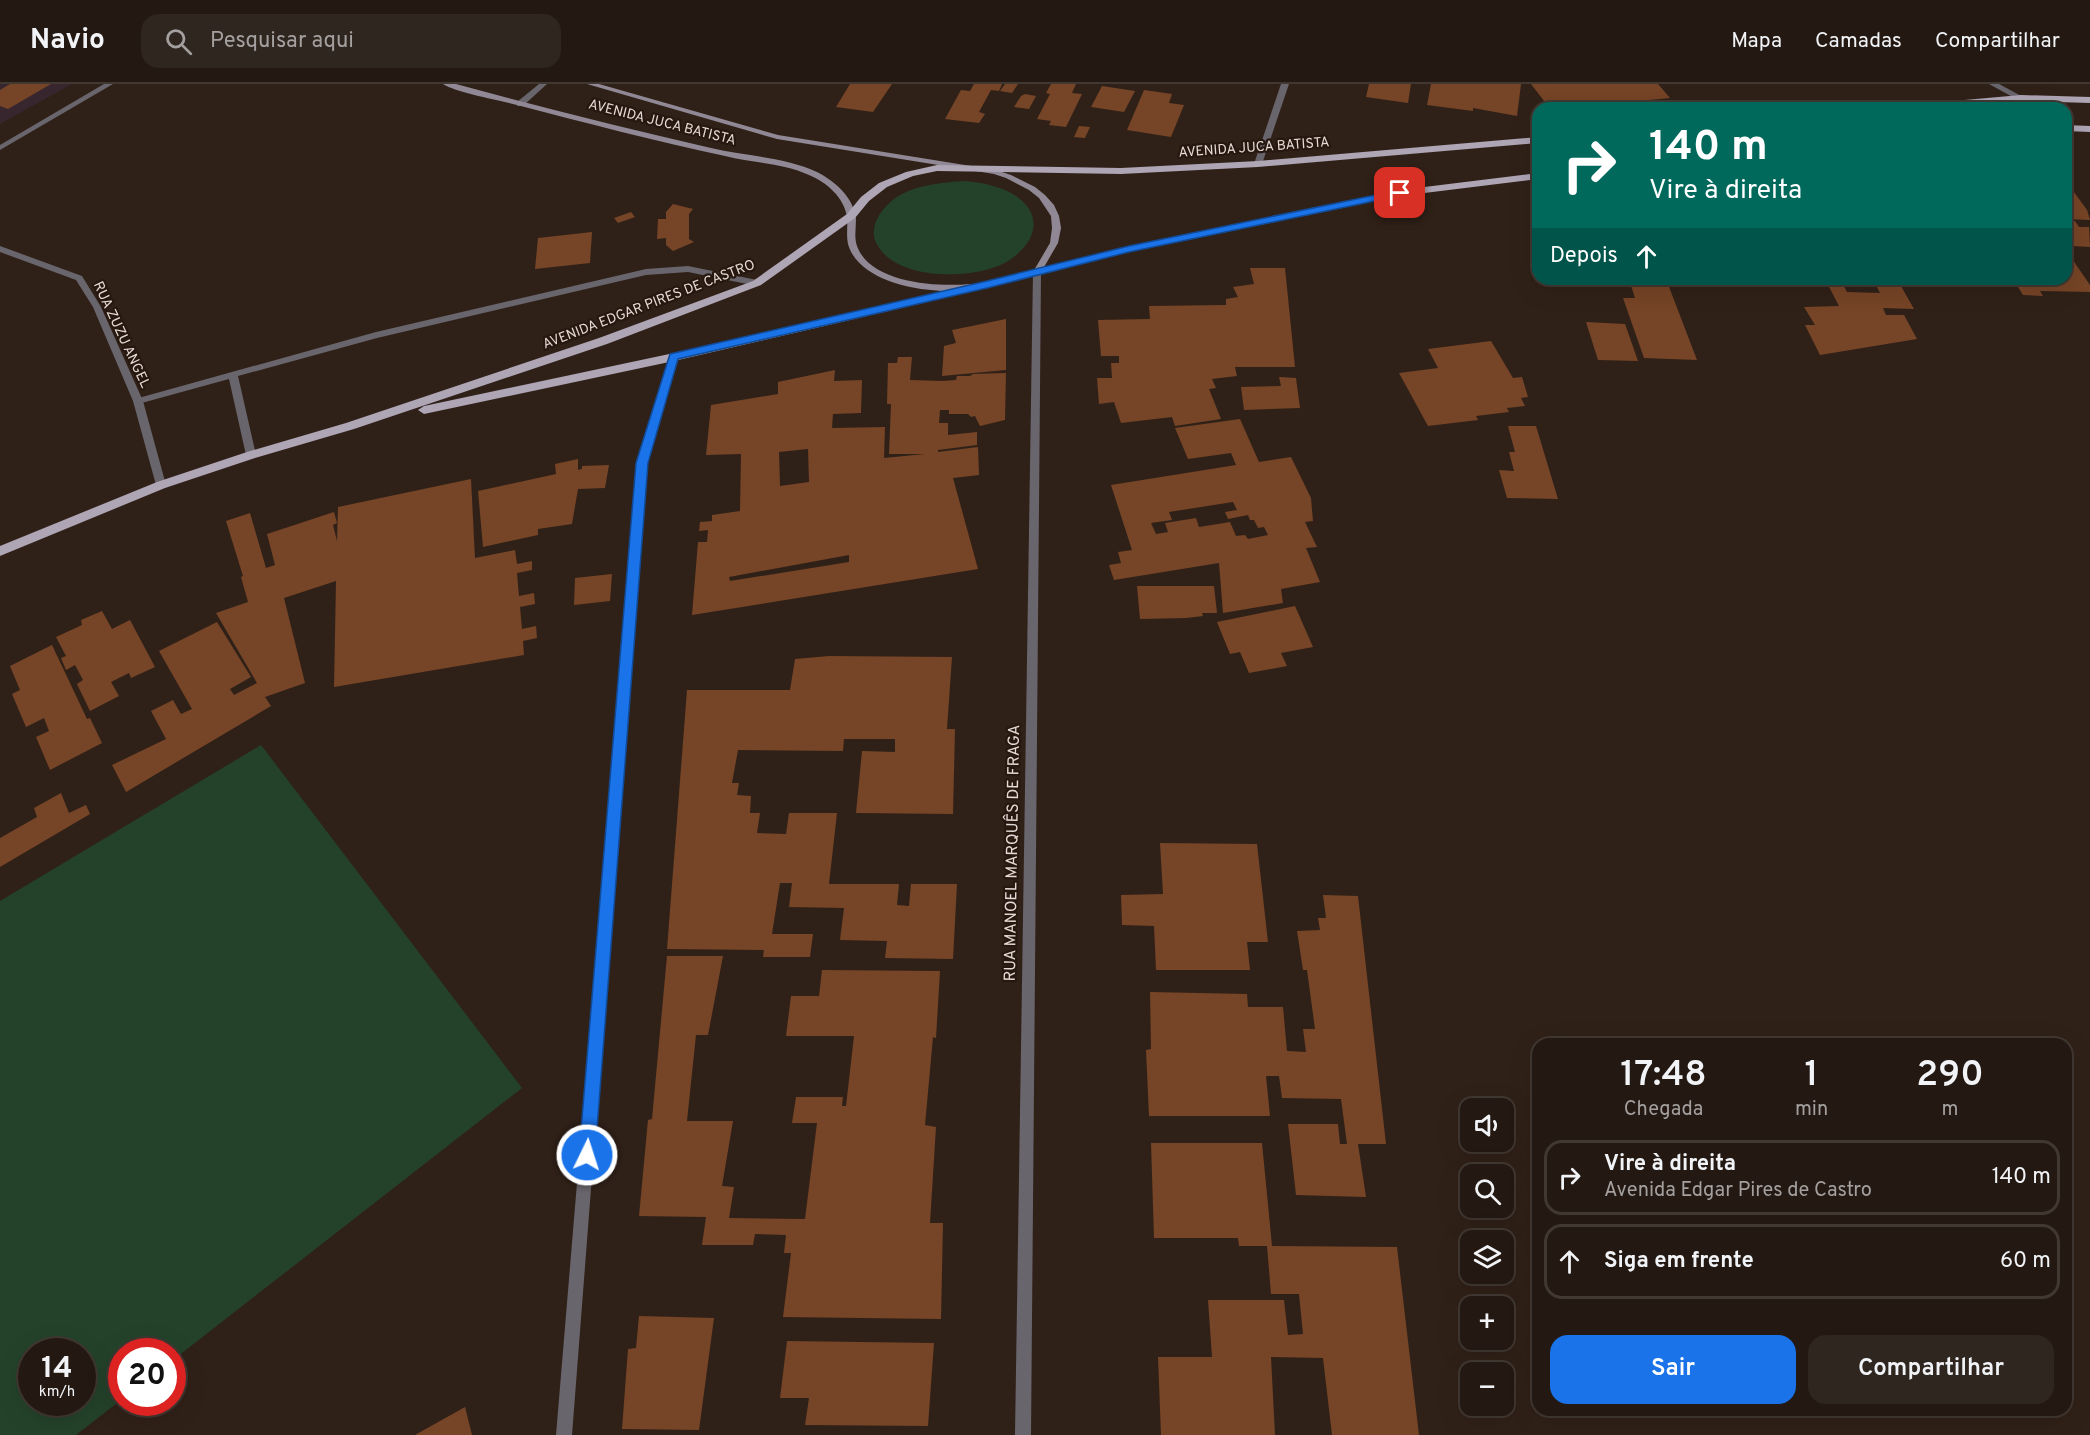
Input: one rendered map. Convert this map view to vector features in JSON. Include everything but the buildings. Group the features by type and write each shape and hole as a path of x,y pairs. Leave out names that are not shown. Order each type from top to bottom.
{"main road":[{"name":"AVENIDA JUCA BATISTA","path":"447,84 728,155 797,167 825,180 844,197 851,216"},
{"name":"AVENIDA JUCA BATISTA","path":"591,84 777,137 996,172 1020,180 1040,193 1054,209 1057,226 1054,245 1037,272"},
{"path":"1976,102 2021,98 2090,100"},
{"path":"2072,128 2090,129"},
{"name":"AVENIDA JUCA BATISTA","path":"971,168 1121,171 1258,164 1532,141"},
{"name":"AVENIDA EDGAR PIRES DE CASTRO","path":"0,551 161,486 251,455 351,426 603,341 757,283 851,216 883,185 910,174 937,168 971,168"},
{"path":"851,216 850,234 855,251 870,267 896,280 924,288 955,289 987,285 1129,249 1400,193 1532,177"},
{"name":"AVENIDA EDGAR PIRES DE CASTRO","path":"351,426 674,357 987,285"}],"street":[{"path":"0,148 109,84"},
{"path":"520,104 543,84"},
{"path":"1258,164 1285,84"},
{"path":"1993,84 2021,98"},
{"name":"RUA ZUZU ANGEL","path":"0,249 79,278 97,307 138,401 161,486"},
{"path":"138,401 376,335 645,272 688,270 757,283"},
{"name":"RUA MANOEL MARQUÊS DE FRAGA","path":"1023,1435 1037,272"},
{"path":"564,1435 642,463 674,357"},
{"path":"232,375 251,455"}],"shaded area":[{"path":"0,84 72,84 0,124"}],"green space":[{"path":"965,181 986,184 1007,191 1019,198 1027,207 1034,226 1031,237 1011,259 979,271 938,274 917,271 899,264 884,254 875,240 874,230 878,217 888,205 897,197 918,188"},
{"path":"261,745 522,1088 186,1350 186,1338 108,1338 108,1410 76,1435 0,1435 0,901"}],"route":[{"path":"587,1155 642,463 674,357 987,285 1129,249 1400,193"}]}
